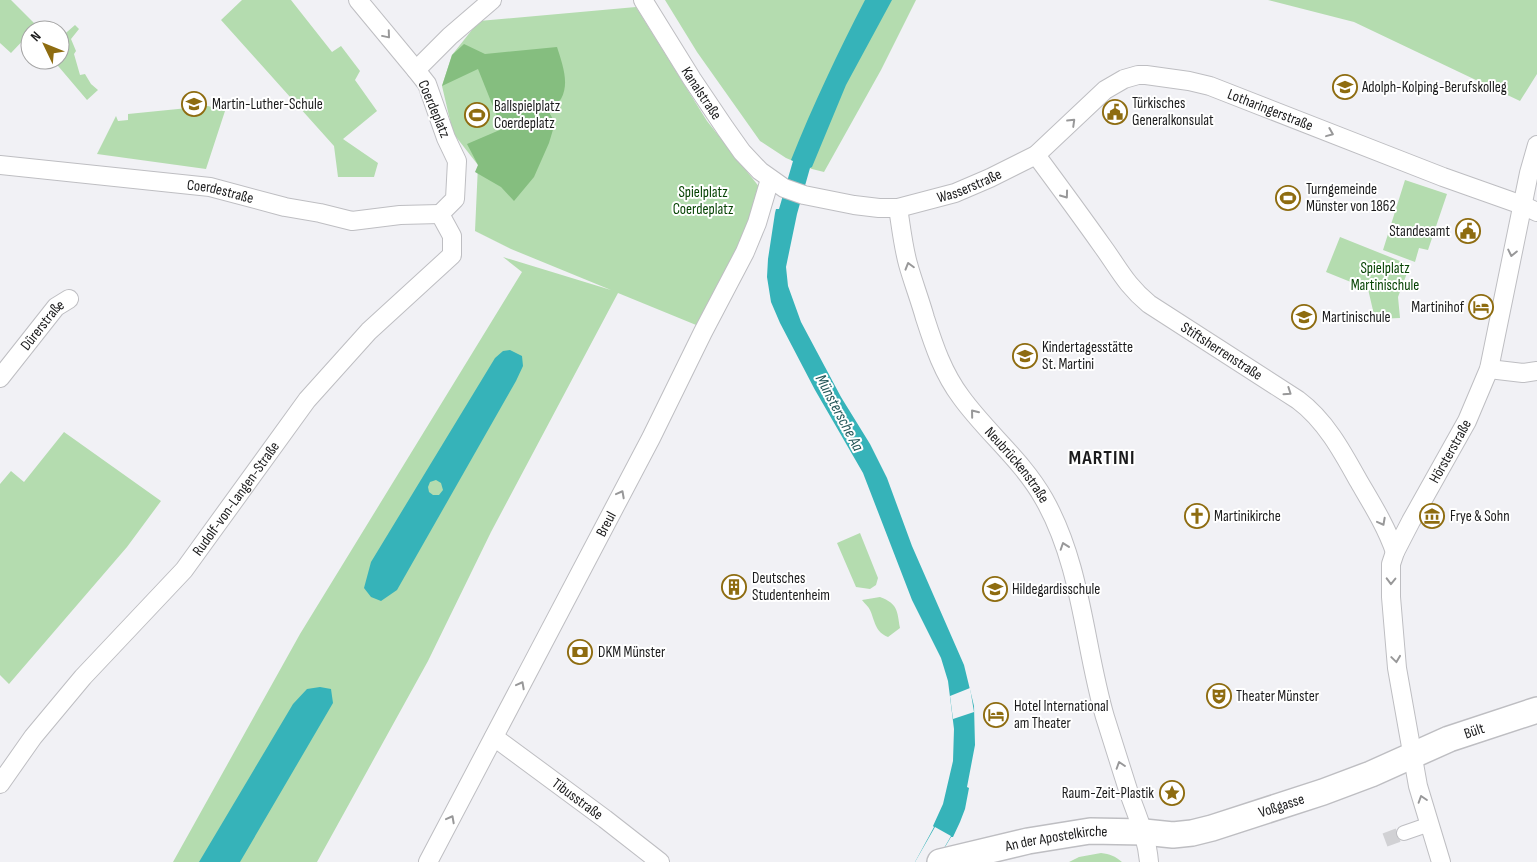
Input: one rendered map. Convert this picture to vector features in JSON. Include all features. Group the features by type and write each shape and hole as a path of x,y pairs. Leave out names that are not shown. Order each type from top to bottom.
{"main road":[{"name":"Bült","path":"1413,756 1449,739 1537,710"},
{"name":"Voßgasse","path":"1147,848 1182,834 1212,828 1323,792 1413,756"},
{"name":"An der Apostelkirche","path":"940,862 1002,846 1090,831 1147,848"}],"street":[{"path":"358,0 416,70"},
{"name":"Coerdeplatz","path":"440,214 455,199 457,161 446,138 426,84 416,70 450,36 492,0"},
{"name":"Kanalstraße","path":"643,0 725,128 749,160 777,183"},
{"name":"Lotharingerstraße","path":"1036,155 1105,90 1124,78 1146,75 1210,86 1530,209"},
{"name":"Hörsterstraße","path":"1441,862 1418,786 1394,644 1390,578 1395,552 1467,421 1489,369 1530,209 1537,145"},
{"name":"Wasserstraße","path":"898,208 971,187 1036,155"},
{"name":"Stiftsherrenstraße","path":"1036,155 1122,277 1134,291 1149,304 1292,395 1312,412 1342,452 1384,523 1395,552"},
{"name":"Coerdestraße","path":"0,165 210,186 285,207 352,221 400,215 440,214"},
{"path":"777,183 804,195 854,205 898,208"},
{"name":"Breul","path":"428,862 651,438 753,236 777,183"},
{"name":"Neubrückenstraße","path":"898,208 907,262 934,347 946,374 975,415 1021,465 1035,484 1052,515 1060,535 1073,572 1105,716 1147,848"},
{"name":"Rudolf-von-Langen-Straße","path":"2,777 83,677 184,570 307,400 369,331 452,254 452,236 440,214"},
{"name":"Dürerstraße","path":"0,378 56,307 69,299"},
{"path":"1489,369 1523,373 1537,371"},
{"name":"Tibusstraße","path":"494,737 660,862"},
{"path":"1404,833 1430,824"}],"green space":[{"path":"0,0 11,0 31,20 20,20 20,44 11,53 0,43"},
{"path":"242,0 291,0 332,52 341,46 360,71 355,80 377,111 343,139 378,163 374,177 338,177 334,146 221,20"},
{"path":"665,0 916,0 881,70 824,172 786,158 760,141 697,52"},
{"path":"1268,0 1537,0 1537,74 1520,101 1354,22"},
{"name":"Spielplatz Coerdeplatz","path":"636,7 707,121 764,193 701,327 618,293 491,532 428,661 317,862 173,862 300,634 522,272 503,257 611,290 511,249 475,231 478,165 453,133 442,86 452,55 479,21"},
{"path":"75,25 79,29 71,39 76,51 74,54 80,75 85,74 91,84 98,90 87,100 62,70 70,70 70,29"},
{"path":"464,44 485,54 557,47 559,53 565,86 561,99 551,106 550,114 555,123 549,143 534,177 514,201 501,187 475,172 478,165 467,144 502,129 478,69 442,86 452,55"},
{"path":"208,106 225,111 206,169 97,154 116,116 118,121 128,120 128,114"},
{"path":"1405,180 1447,194 1428,250 1419,248 1415,262 1383,250"},
{"name":"Spielplatz Martinischule","path":"1340,237 1410,265 1398,297 1400,318 1375,319 1368,289 1326,272"},
{"path":"64,432 161,501 127,547 9,684 0,675 0,484 11,471 24,482"},
{"path":"860,533 878,578 876,585 870,589 856,587 837,543"},
{"path":"880,597 890,602 896,608 898,617 900,628 888,637 880,632 870,610 862,600"},
{"path":"1101,853 1117,858 1122,862 1069,862 1079,857"}],"water":[{"name":"Münstersche Aa","path":"865,0 892,0 846,85 810,168 797,214 786,267 788,286 801,322 841,397 870,444 887,478 912,546 964,665 974,706 975,745 967,787 969,788 965,809 960,822 953,837 951,837 936,862 915,862 934,827 943,804 953,761 954,729 948,681 941,658 912,600 863,473 815,390 780,323 771,302 767,277 775,213 776,209 779,209 793,161 791,160 826,79"},
{"path":"510,350 522,356 523,366 516,381 397,590 381,601 371,597 364,588 371,562 495,358 503,351","holes":["436,480 441,483 443,490 439,495 433,495 429,492 430,482"]},
{"path":"320,687 331,689 333,703 240,862 199,862 293,704 307,689"}],"pier":[{"path":"970,688 974,712 953,719 950,696"},
{"path":"935,827 951,836 936,862 915,862"}],"tunnel":[{"path":"1385,840 1404,833"}],"place":[{"name":"Adolph-Kolping-Berufskolleg","path":"1345,87"},
{"name":"Martin-Luther-Schule","path":"194,104"},
{"name":"Türkisches Generalkonsulat","path":"1115,112"},
{"name":"Ballspielplatz Coerdeplatz","path":"477,115"},
{"name":"Turngemeinde Münster von 1862","path":"1288,198"},
{"name":"Standesamt","path":"1468,231"},
{"name":"Martinihof","path":"1481,307"},
{"name":"Martinischule","path":"1304,317"},
{"name":"Kindertagesstätte St. Martini","path":"1025,356"},
{"name":"Martinikirche","path":"1197,516"},
{"name":"Frye & Sohn","path":"1432,516"},
{"name":"Deutsches Studentenheim","path":"734,587"},
{"name":"Hildegardisschule","path":"995,589"},
{"name":"DKM Münster","path":"580,652"},
{"name":"Theater Münster","path":"1219,696"},
{"name":"Hotel International am Theater","path":"996,715"},
{"name":"Raum-Zeit-Plastik","path":"1172,793"}],"district":[{"name":"MARTINI","path":"1102,458"}]}
